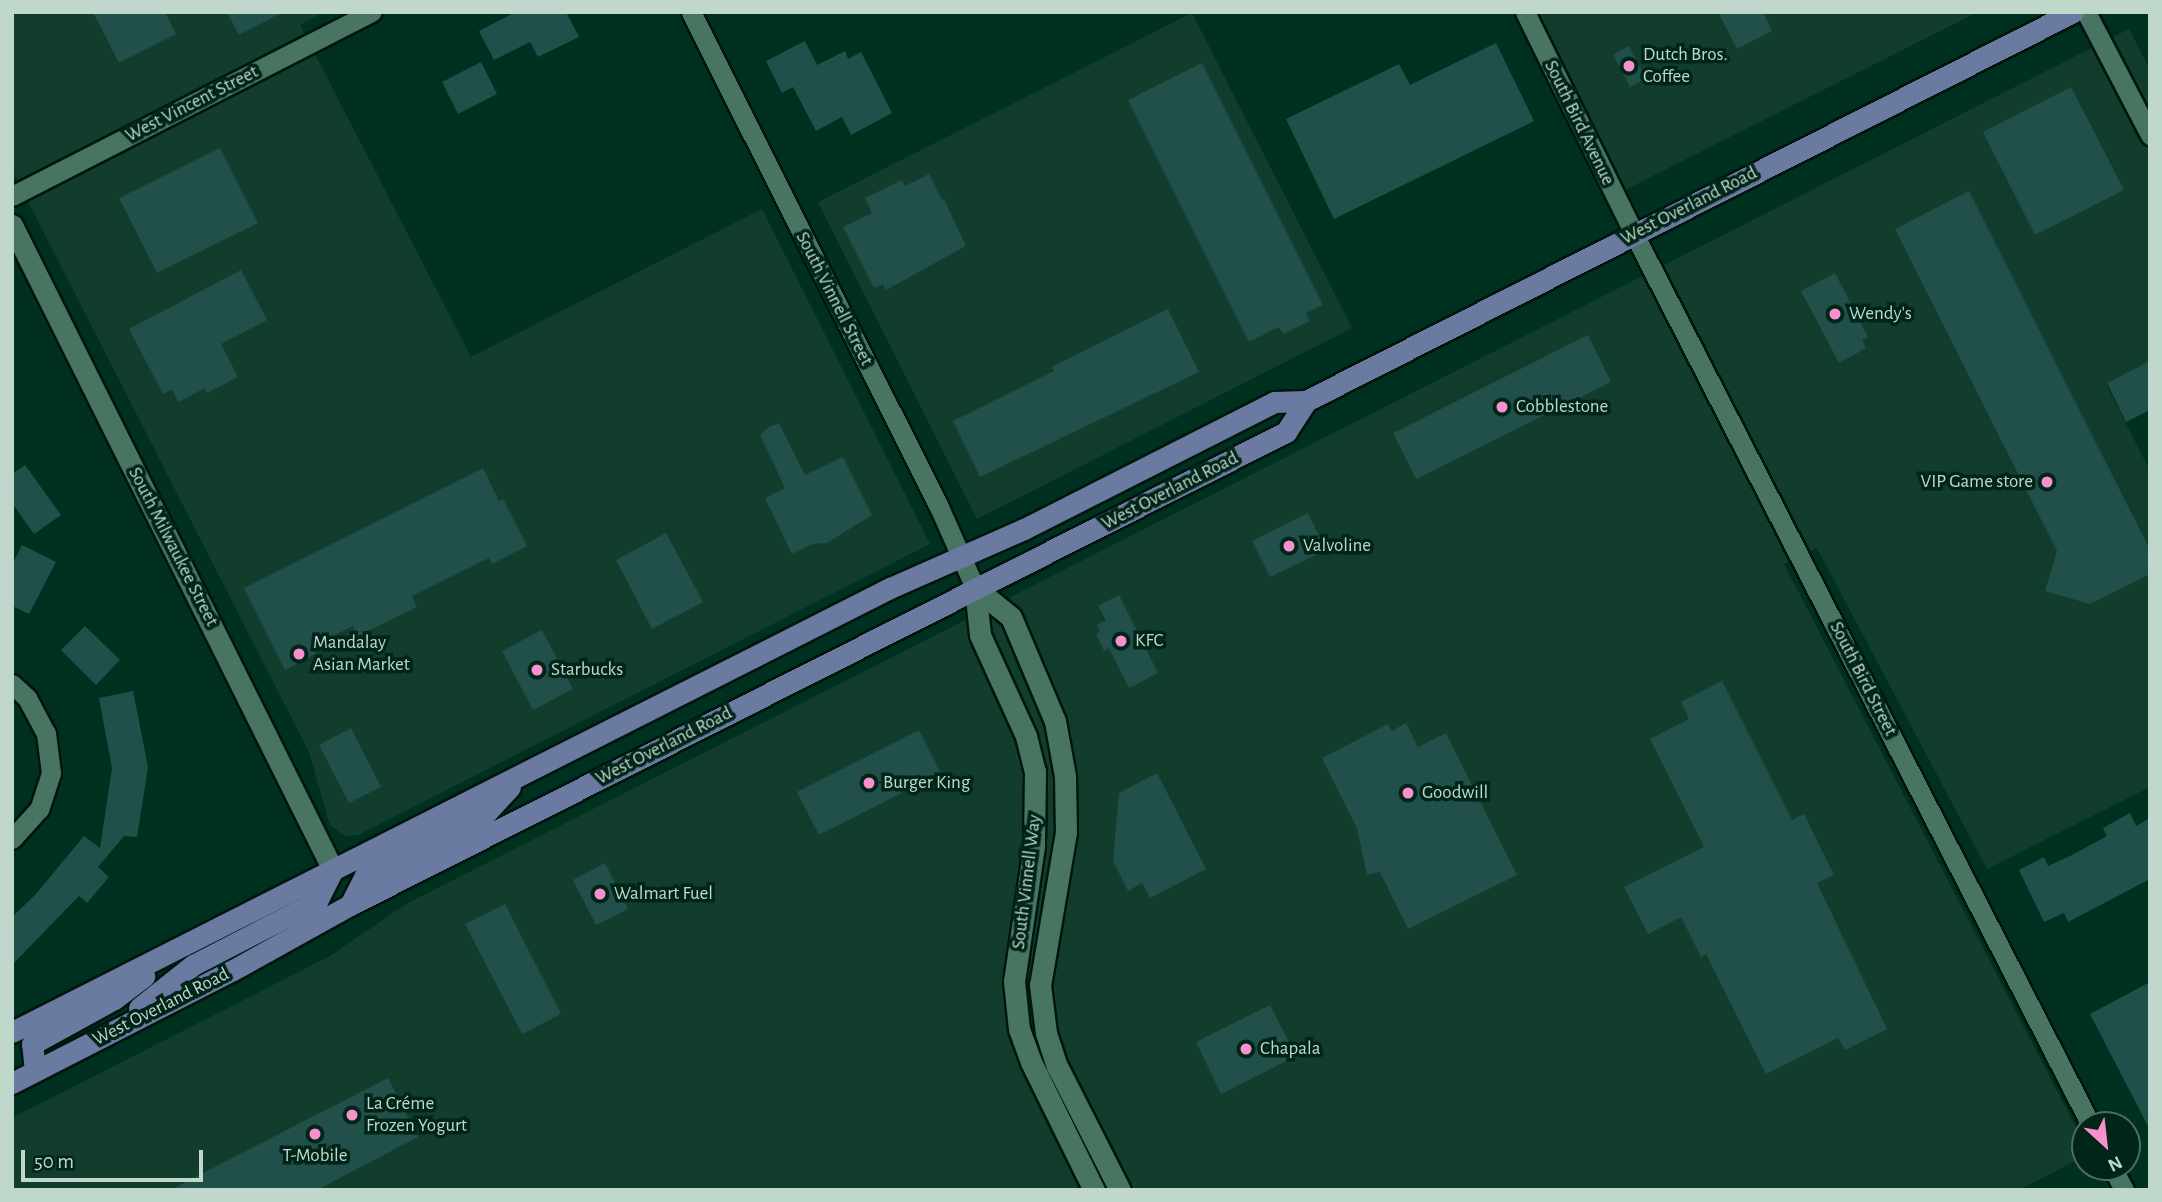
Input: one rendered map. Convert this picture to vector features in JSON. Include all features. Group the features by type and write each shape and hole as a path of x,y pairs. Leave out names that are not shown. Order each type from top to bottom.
{"main road":[{"name":"West Overland Road","path":"12,1032 890,588 962,558 1273,402 1306,401 2073,12"},
{"name":"West Overland Road","path":"12,1083 350,905 1286,432 1306,401"},
{"path":"350,905 365,875 484,815 522,774"},
{"path":"99,1039 194,965 317,901 333,870"},
{"path":"35,1071 32,1044 114,999 183,945"}],"street":[{"name":"West Vincent Street","path":"12,196 372,12"},
{"name":"South Vinnell Street","path":"691,12 915,458 975,588"},
{"name":"South Bird Avenue","path":"1525,12 1634,234"},
{"path":"2086,12 2150,135"},
{"name":"South Milwaukee Street","path":"12,225 333,870"},
{"name":"South Bird Street","path":"1634,234 2084,1111"},
{"name":"South Vinnell Way","path":"975,588 980,635 1026,736 1035,771 1034,846 1014,981 1019,1029 1031,1062 1094,1190"},
{"name":"South Vinnell Way","path":"975,588 1011,617 1055,722 1065,776 1066,832 1040,985 1046,1032 1057,1066 1120,1190"},
{"path":"12,684 27,698 46,733 51,772 38,809 12,839"}],"shaded area":[{"path":"12,12 324,12 300,25 471,357 762,209 930,544 358,835 345,836 330,825 309,752 12,170"},
{"path":"1512,12 1978,12 1607,199"},
{"path":"1192,13 1352,328 977,519 818,202"},
{"path":"2129,29 2150,70 2150,364 2107,386 2150,471 2150,787 1987,869 1817,548 1784,564 2071,1118 2071,1163 2019,1190 12,1190 12,1118 330,956 406,904"}],"building":[{"path":"93,12 165,12 176,34 119,63"},
{"path":"227,12 283,12 239,35"},
{"path":"516,12 566,12 579,37 538,57 530,42 494,60 479,31"},
{"path":"1718,12 1763,12 1772,31 1737,49"},
{"path":"805,41 817,65 845,51 848,59 861,52 892,113 851,135 842,117 816,131 793,87 782,93 766,61"},
{"path":"1496,43 1534,121 1334,219 1286,119 1399,64 1410,85"},
{"name":"Dutch Bros. Coffee","path":"1629,46 1646,78 1630,87 1613,55"},
{"path":"481,62 497,94 458,114 442,82"},
{"path":"1202,63 1323,305 1306,313 1310,321 1283,334 1279,327 1249,342 1128,100"},
{"path":"2071,87 2124,190 2035,235 1983,132"},
{"path":"220,148 258,223 157,273 119,198"},
{"path":"929,174 966,246 886,290 883,284 874,288 843,227 872,213 865,198 902,180 905,186"},
{"path":"1969,191 2150,550 2150,574 2090,604 2045,591 2057,551 1895,229"},
{"path":"241,270 267,320 221,344 238,377 207,393 205,388 178,402 172,389 163,394 129,329"},
{"name":"Wendy's","path":"1835,273 1868,337 1862,340 1866,348 1839,363 1801,291"},
{"path":"1168,309 1199,372 980,477 953,421 1054,371 1052,367"},
{"name":"Cobblestone","path":"1588,335 1611,382 1416,479 1393,433"},
{"path":"2150,361 2150,410 2126,422 2107,383"},
{"path":"779,423 805,475 843,457 872,515 827,543 813,544 792,554 765,498 785,488 760,435"},
{"path":"25,465 61,515 34,534 12,503 12,474"},
{"path":"483,468 499,501 503,499 527,546 492,564 489,558 412,596 417,607 358,636 353,626 314,646 317,653 285,670 244,588"},
{"name":"Valvoline","path":"1308,513 1326,550 1270,577 1252,541"},
{"path":"666,533 703,602 652,629 616,560"},
{"path":"22,545 56,562 29,614 12,606 12,565"},
{"name":"KFC","path":"1119,595 1158,673 1129,688 1109,648 1104,651 1096,634 1100,632 1097,625 1106,620 1098,606"},
{"path":"85,626 120,660 96,685 61,650"},
{"name":"Starbucks","path":"542,630 573,689 533,710 502,651"},
{"path":"1722,681 1792,820 1804,814 1834,875 1817,883 1887,1029 1845,1050 1838,1038 1766,1074 1706,954 1701,957 1681,917 1648,934 1624,887 1704,847 1650,739 1689,719 1681,702"},
{"path":"133,691 148,767 137,837 124,836 98,867 109,877 87,903 79,896 12,965 12,917 36,894 84,836 100,848 112,768 99,698"},
{"name":"Goodwill","path":"1406,723 1418,747 1446,733 1517,875 1408,929 1380,872 1367,875 1357,828 1322,758 1388,724 1392,731"},
{"path":"351,728 381,787 349,803 319,745"},
{"name":"Burger King","path":"919,730 941,773 819,835 797,792"},
{"path":"1157,773 1206,869 1150,898 1142,883 1128,891 1113,861 1119,793"},
{"path":"2130,813 2136,826 2150,818 2150,879 2068,922 2064,913 2044,922 2019,870 2044,857 2048,866 2070,856 2107,836 2103,828"},
{"name":"Walmart Fuel","path":"605,863 628,909 596,925 573,880"},
{"path":"505,904 561,1014 522,1034 465,924"},
{"path":"2150,982 2150,1130 2141,1111 2090,1014"},
{"name":"Chapala","path":"1270,1005 1296,1056 1221,1094 1196,1042"},
{"path":"388,1078 418,1137 317,1190 170,1190"}],"place":[{"name":"Dutch Bros. Coffee","path":"1629,66"},
{"name":"Wendy's","path":"1835,314"},
{"name":"Cobblestone","path":"1502,407"},
{"name":"VIP Game store","path":"2047,482"},
{"name":"Valvoline","path":"1289,546"},
{"name":"KFC","path":"1121,641"},
{"name":"Mandalay Asian Market","path":"299,654"},
{"name":"Starbucks","path":"537,670"},
{"name":"Burger King","path":"869,783"},
{"name":"Goodwill","path":"1408,793"},
{"name":"Walmart Fuel","path":"600,894"},
{"name":"Chapala","path":"1246,1049"},
{"name":"La Créme Frozen Yogurt","path":"352,1115"},
{"name":"T-Mobile","path":"315,1134"}]}
